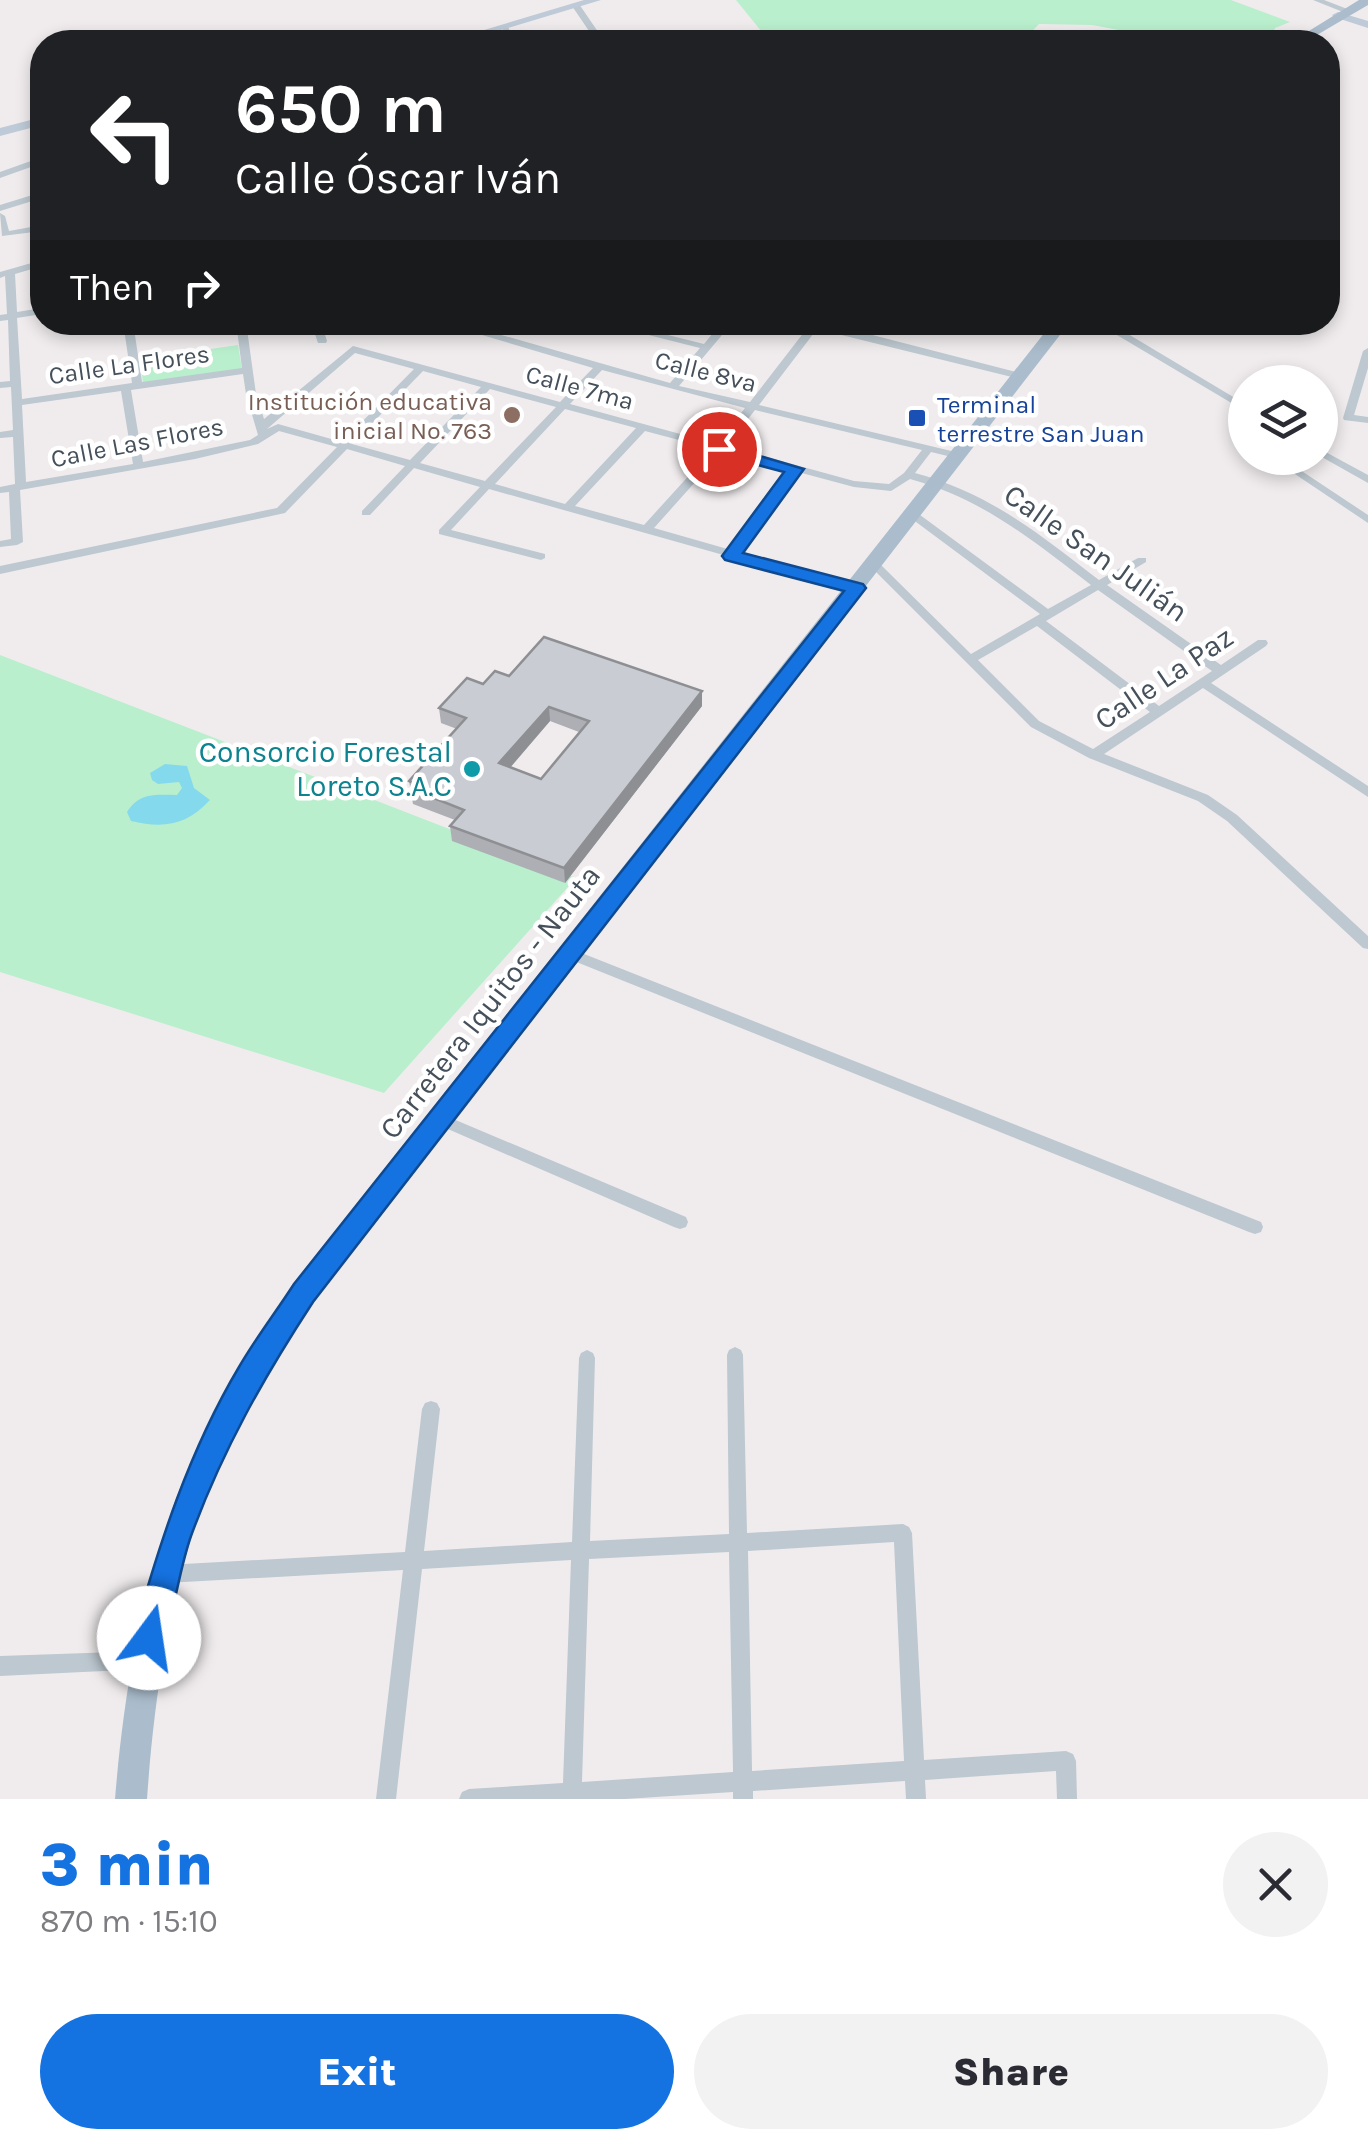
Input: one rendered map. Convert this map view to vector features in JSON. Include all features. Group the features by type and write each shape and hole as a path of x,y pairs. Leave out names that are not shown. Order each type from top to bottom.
{"main road":[{"path":"1316,30 1368,0"},
{"name":"Carretera Iquitos - Nauta","path":"132,1799 136,1717 165,1574 212,1448 248,1377 304,1293 1052,335"}],"street":[{"path":"493,30 596,0"},
{"path":"1317,0 1368,25"},
{"path":"576,6 593,30"},
{"path":"0,132 30,125"},
{"path":"0,175 30,164"},
{"path":"30,200 0,214 5,234 30,230"},
{"path":"0,544 17,542 17,403 5,274 30,267"},
{"path":"129,335 138,464"},
{"path":"244,335 262,432"},
{"path":"320,335 322,341"},
{"name":"Calle 8va","path":"487,335 672,386 960,456"},
{"path":"667,335 706,348"},
{"path":"672,386 717,335"},
{"path":"645,532 719,449 803,335"},
{"path":"859,335 1020,376"},
{"path":"1122,335 1228,398"},
{"name":"Calle 7ma","path":"262,432 353,349 795,469 880,488 890,488 908,475 940,482"},
{"path":"1368,351 1348,418 1368,420"},
{"path":"0,570 281,511 421,367"},
{"path":"541,556 444,532 599,367"},
{"name":"Calle La Flores","path":"17,403 248,370"},
{"path":"0,384 16,383"},
{"path":"366,513 487,386"},
{"name":"Calle Las Flores","path":"0,490 195,456 278,426 343,444"},
{"path":"568,507 642,428"},
{"path":"0,435 18,434"},
{"path":"343,444 645,532 856,588"},
{"path":"908,475 930,448"},
{"path":"1338,462 1368,480"},
{"path":"732,556 795,469"},
{"path":"1301,475 1368,520"},
{"name":"Calle San Julián","path":"940,482 1020,522 1098,585 1221,670"},
{"path":"912,514 1159,712"},
{"path":"970,660 1142,560"},
{"path":"874,564 1035,724 1094,755 1190,790 1218,808 1368,944"},
{"name":"Calle La Paz","path":"1094,755 1262,644"},
{"path":"1204,682 1368,792"},
{"path":"569,954 1255,1226"},
{"path":"439,1119 680,1222"},
{"path":"735,1356 743,1790"},
{"path":"573,1796 587,1358"},
{"path":"386,1799 430,1410"},
{"path":"165,1574 902,1533 916,1799"},
{"path":"0,1666 145,1660"},
{"path":"468,1799 743,1790 915,1770 1066,1761 1067,1799"}],"green space":[{"path":"736,0 1231,0 1290,22 1274,30 1119,30 1039,24 1033,30 760,30"},
{"path":"238,345 242,369 143,383 140,359"},
{"path":"0,655 576,878 384,1093 0,972"}],"water":[{"path":"165,764 187,766 194,788 210,800 193,815 174,823 131,821 127,812 137,801 149,796 177,795 182,788 179,782 158,784 152,780 150,773"}],"building":[{"name":"Consorcio Forestal Loreto S.A.C","path":"544,637 702,691 564,868 450,826 464,810 411,789 416,784 409,781 466,718 439,708 467,678 483,684 495,671 509,676","holes":["549,707 589,721 541,779 499,763"]}],"place":[{"name":"Institución educativa inicial No. 763","path":"512,415"},
{"name":"Terminal terrestre San Juan","path":"917,418"},
{"name":"Consorcio Forestal Loreto S.A.C","path":"472,769"}],"route":[{"path":"149,1638 175,1539 212,1448 248,1377 304,1293 856,588 732,556 795,469 719,449"}]}
